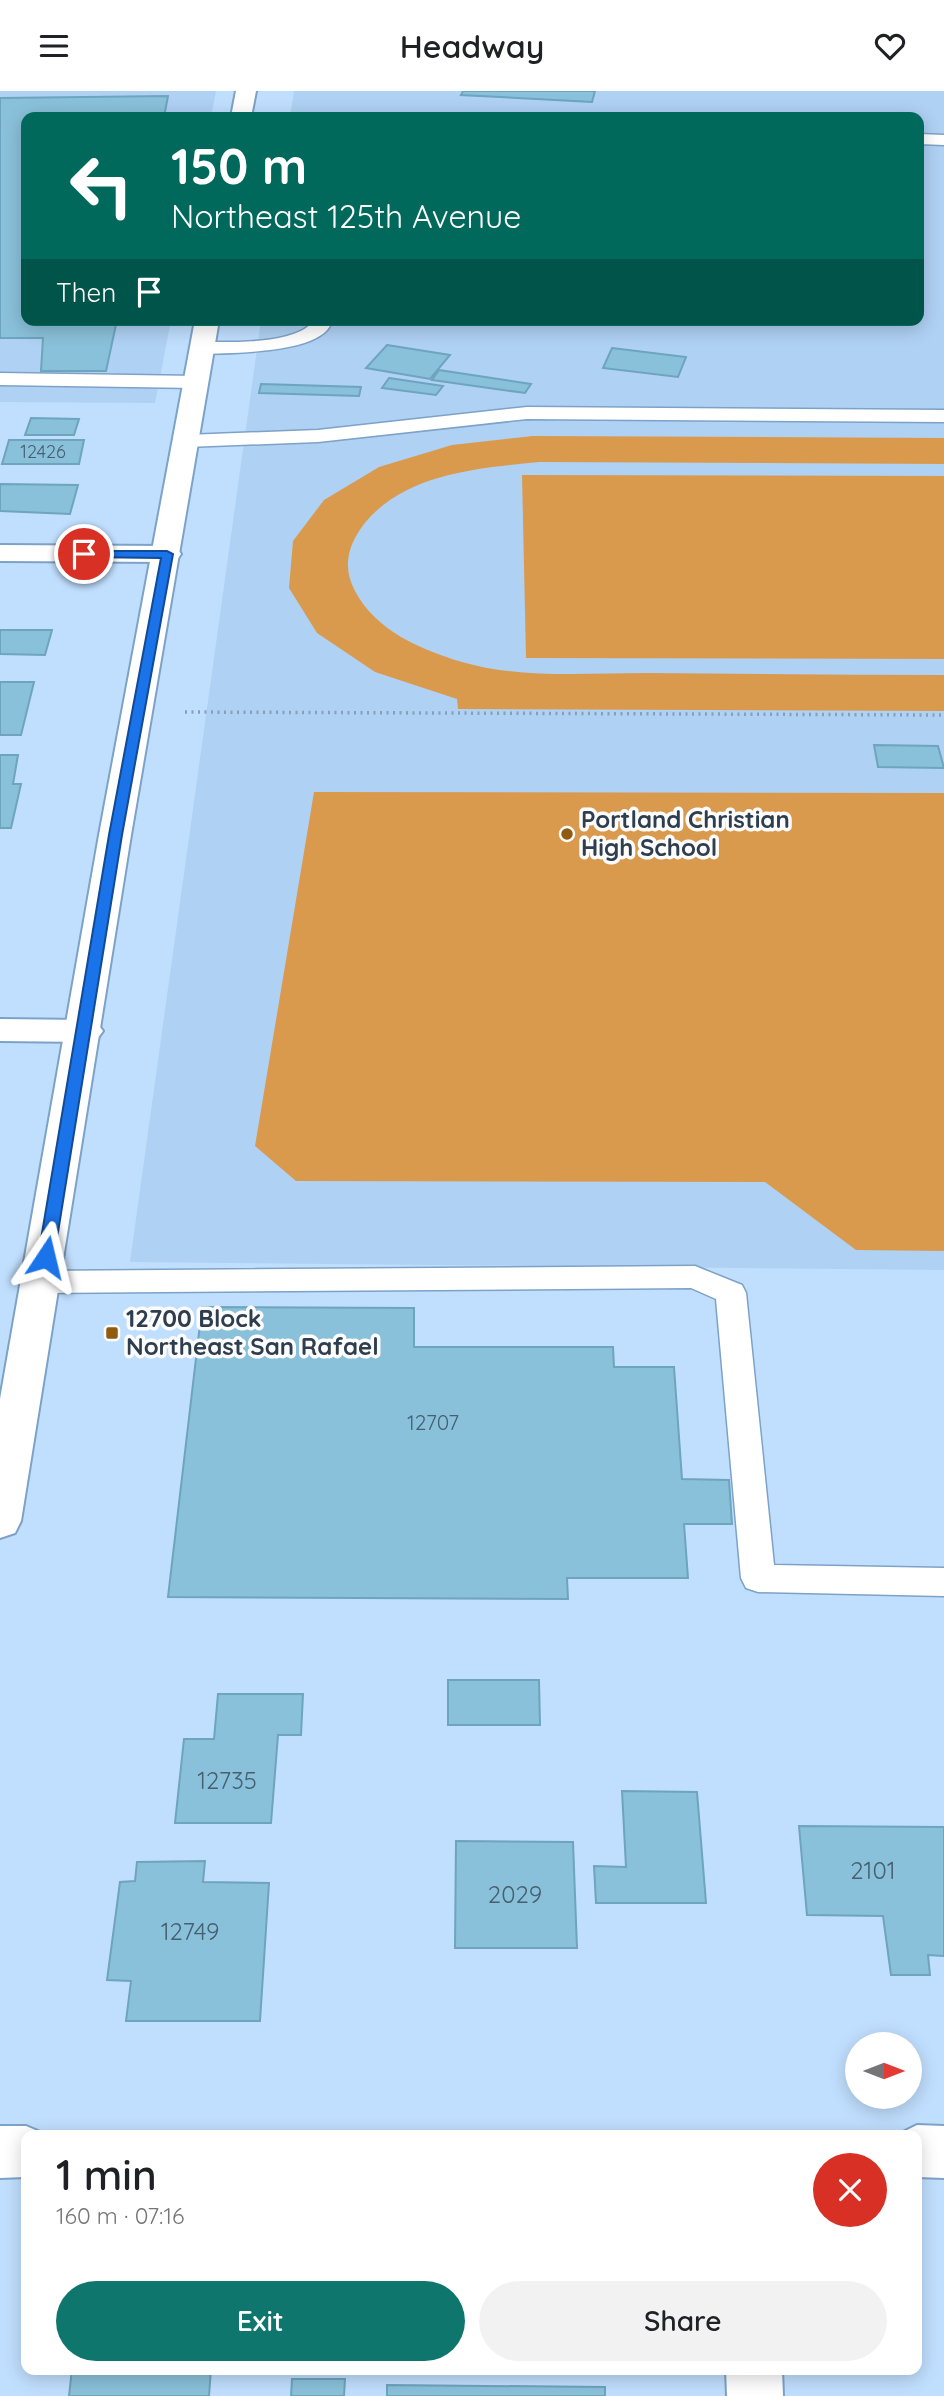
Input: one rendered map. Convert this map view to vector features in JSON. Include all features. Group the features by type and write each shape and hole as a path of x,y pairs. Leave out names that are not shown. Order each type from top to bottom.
{"street":[{"path":"242,112 246,91"},
{"path":"0,1521 206,326"},
{"path":"0,553 167,554"},
{"path":"0,1030 85,1031"},
{"path":"922,2151 944,2152"},
{"path":"0,2152 21,2152"},
{"path":"754,2375 755,2396"}],"lane":[{"path":"924,139 944,140"},
{"path":"202,348 258,347 302,339 322,326"},
{"path":"0,379 196,382"},
{"path":"186,441 290,438 361,432 478,415 527,413 944,416"},
{"path":"41,1282 695,1277 731,1293 758,1578 944,1582"}],"path":[{"path":"138,712 944,715"}],"shaded area":[{"path":"0,91 216,91 212,112 21,112 21,326 170,326 155,403 0,402"},
{"name":"Portland Christian High School","path":"294,91 944,91 944,1270 130,1262 260,326 924,326 924,112 291,112"},
{"path":"533,436 944,438 944,464 539,462 444,476 400,494 381,507 364,524 354,540 348,565 351,582 374,617 415,645 462,662 507,671 577,674 944,675 944,711 458,709 457,699 375,672 317,633 289,588 293,541 324,500 379,467 452,445"},
{"path":"522,475 944,476 944,659 526,658"},
{"path":"314,792 944,793 944,1251 856,1250 765,1182 296,1181 255,1146"}],"building":[{"path":"463,91 595,91 592,102 461,95"},
{"path":"168,96 165,112 21,112 21,326 116,326 106,371 41,371 43,338 0,338 0,98"},
{"path":"387,345 450,355 430,379 366,368"},
{"path":"612,348 686,357 678,377 603,368"},
{"path":"439,370 531,384 525,393 432,380"},
{"path":"389,378 443,386 436,395 382,388"},
{"path":"261,384 361,387 359,396 259,393"},
{"path":"31,418 79,419 74,435 25,435"},
{"path":"9,440 84,440 79,464 2,464"},
{"path":"0,484 78,485 70,514 0,511"},
{"path":"0,630 52,630 45,655 0,654"},
{"path":"0,682 34,682 21,735 0,735"},
{"path":"874,745 938,746 944,768 878,767"},
{"path":"0,755 18,755 13,784 21,784 11,828 0,828"},
{"path":"202,1307 414,1308 414,1347 613,1347 614,1367 674,1367 682,1479 729,1480 732,1524 684,1524 688,1578 567,1578 568,1599 168,1597"},
{"path":"448,1680 539,1680 540,1725 448,1725"},
{"path":"218,1694 303,1694 301,1735 278,1735 271,1823 175,1823 184,1739 214,1739"},
{"path":"622,1791 697,1792 706,1903 596,1903 594,1866 626,1867"},
{"path":"799,1826 944,1827 944,1956 928,1955 930,1975 891,1975 883,1916 807,1915"},
{"path":"456,1841 573,1842 577,1948 455,1948"},
{"path":"205,1861 203,1882 269,1883 260,2021 126,2021 131,1981 107,1980 120,1882 135,1881 137,1862"},
{"path":"71,2375 211,2375 209,2396 69,2396"},
{"path":"292,2379 345,2379 344,2396 291,2396"},
{"path":"387,2385 605,2387 605,2396 387,2396"}],"place":[{"name":"Portland Christian High School","path":"567,834"},
{"name":"12700 Block Northeast San Rafael","path":"112,1333"}],"route":[{"path":"46,1257 115,835 167,554 84,554"}]}
